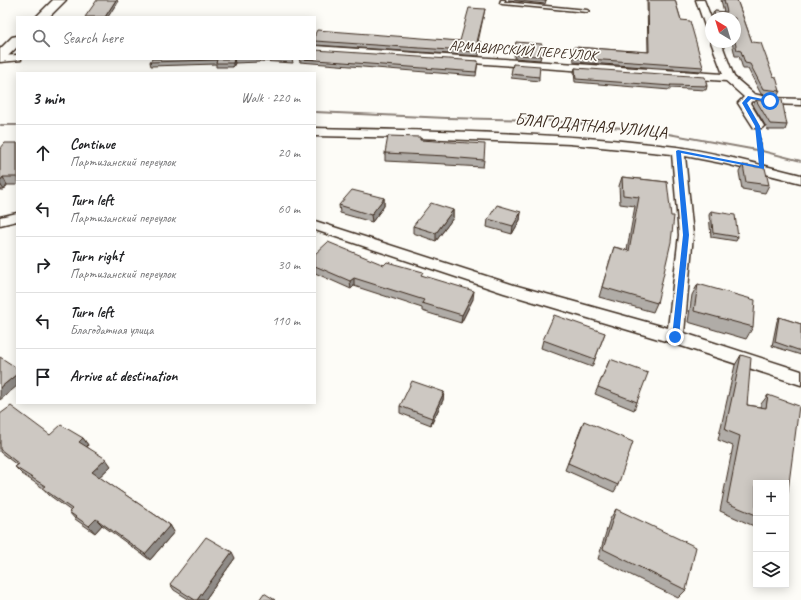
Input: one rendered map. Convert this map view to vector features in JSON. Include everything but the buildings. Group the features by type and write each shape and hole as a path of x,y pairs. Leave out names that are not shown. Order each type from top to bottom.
{"main road":[{"path":"43,16 60,0"},
{"path":"0,56 16,41"}],"street":[{"path":"700,0 705,13"},
{"path":"718,48 730,78 750,97 770,101 801,102"},
{"name":"АРМАВИРСКИЙ ПЕРЕУЛОК","path":"316,49 730,78"},
{"path":"0,59 16,58"},
{"path":"750,97 744,103 758,126"},
{"name":"БЛАГОДАТНАЯ УЛИЦА","path":"316,132 570,140 678,151 686,235 675,337"},
{"path":"678,151 762,168 801,179"},
{"path":"0,221 16,217"},
{"path":"316,225 510,288 675,337 801,378"}],"lane":[{"path":"502,0 502,3 587,11"}],"path":[{"path":"758,126 762,151 762,168"}],"waterway":[{"path":"316,112 447,118 543,120 652,131 762,151 801,161"},
{"path":"0,125 16,125"}],"route":[{"path":"675,337 686,235 678,151 762,168 762,151 758,126 744,103 750,97 770,101"}]}
